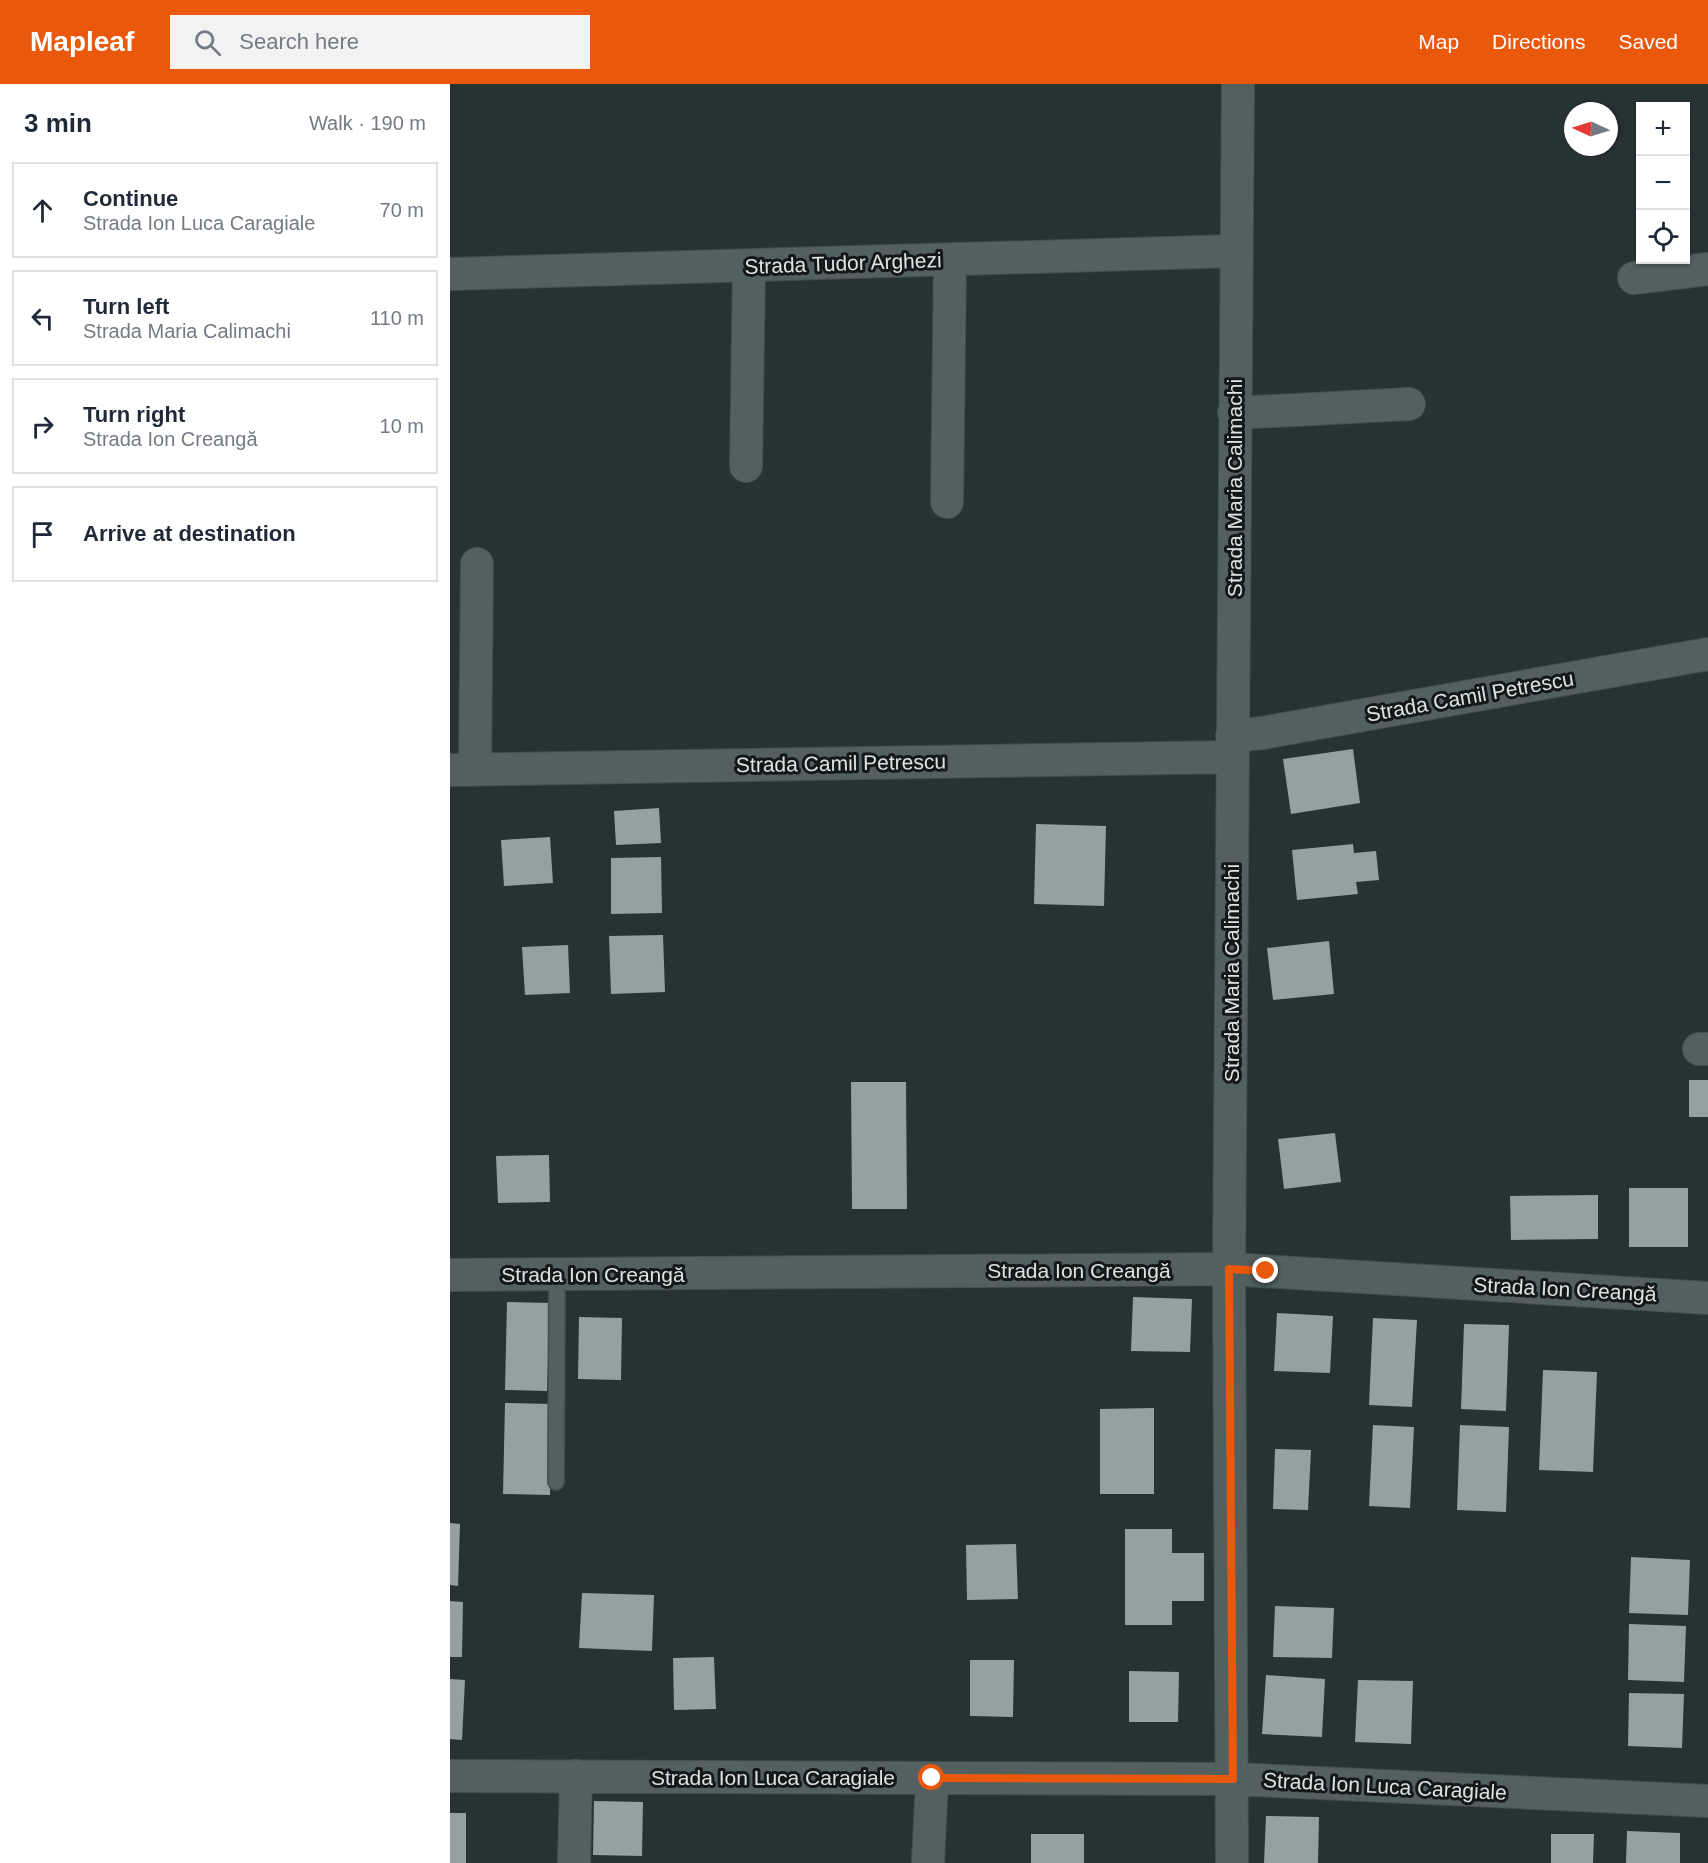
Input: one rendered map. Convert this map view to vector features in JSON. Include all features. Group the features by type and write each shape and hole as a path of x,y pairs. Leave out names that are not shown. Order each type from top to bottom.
{"street":[{"name":"Strada Maria Calimachi","path":"1232,1863 1229,1269 1238,84"},
{"name":"Strada Tudor Arghezi","path":"450,274 1235,251"},
{"path":"947,502 950,260"},
{"path":"746,466 749,266"},
{"path":"1634,278 1708,268"},
{"path":"1234,413 1409,404"},
{"path":"463,769 477,564"},
{"name":"Strada Camil Petrescu","path":"463,769 1232,747 1262,733 1708,654"},
{"name":"Strada Ion Creangă","path":"450,1275 1229,1269 1708,1298"},
{"name":"Strada Ion Luca Caragiale","path":"450,1776 1233,1779 1708,1801"},
{"path":"574,1863 576,1776"},
{"path":"928,1863 932,1778"}],"lane":[{"path":"556,1482 557,1274"}],"building":[{"path":"1353,749 1360,803 1291,814 1283,759"},
{"path":"659,808 661,843 616,845 614,811"},
{"path":"1036,824 1106,826 1104,906 1034,904"},
{"path":"550,837 553,883 504,886 501,840"},
{"path":"1353,844 1354,853 1376,851 1379,880 1356,882 1358,894 1297,900 1292,850"},
{"path":"661,857 662,913 611,914 611,858"},
{"path":"663,935 665,992 611,994 609,936"},
{"path":"1329,941 1334,994 1273,1000 1267,948"},
{"path":"568,945 570,993 525,995 522,947"},
{"path":"1689,1080 1708,1080 1708,1117 1689,1117"},
{"path":"851,1082 906,1082 907,1209 852,1209"},
{"path":"1335,1133 1341,1182 1284,1189 1278,1139"},
{"path":"549,1155 550,1202 498,1203 496,1156"},
{"path":"1629,1188 1688,1188 1688,1247 1629,1247"},
{"path":"1598,1195 1598,1239 1511,1240 1510,1196"},
{"path":"1133,1297 1192,1299 1190,1352 1131,1351"},
{"path":"507,1302 550,1303 547,1391 505,1390"},
{"path":"1277,1313 1333,1316 1330,1373 1274,1371"},
{"path":"579,1317 622,1318 621,1380 578,1379"},
{"path":"1373,1318 1417,1320 1412,1407 1369,1405"},
{"path":"1464,1324 1509,1325 1506,1411 1461,1409"},
{"path":"1543,1370 1597,1372 1593,1472 1539,1470"},
{"path":"505,1403 552,1404 550,1495 503,1494"},
{"path":"1154,1408 1154,1494 1100,1494 1100,1409"},
{"path":"1373,1425 1414,1427 1410,1508 1369,1506"},
{"path":"1460,1425 1509,1427 1506,1512 1457,1510"},
{"path":"1275,1449 1311,1450 1308,1510 1273,1509"},
{"path":"450,1523 460,1524 458,1586 450,1585"},
{"path":"1125,1529 1172,1529 1172,1553 1204,1553 1204,1601 1172,1601 1172,1625 1125,1625"},
{"path":"1016,1544 1018,1599 967,1600 966,1545"},
{"path":"1631,1557 1690,1560 1688,1615 1629,1613"},
{"path":"582,1593 654,1595 652,1651 579,1648"},
{"path":"450,1601 463,1602 462,1657 450,1657"},
{"path":"1275,1606 1334,1608 1332,1658 1273,1657"},
{"path":"1629,1624 1686,1626 1684,1682 1628,1680"},
{"path":"714,1657 716,1709 674,1710 673,1658"},
{"path":"970,1660 1014,1660 1013,1717 970,1716"},
{"path":"1129,1671 1179,1672 1178,1722 1129,1722"},
{"path":"1266,1675 1325,1679 1322,1737 1262,1734"},
{"path":"450,1679 465,1680 462,1740 450,1739"},
{"path":"1358,1680 1413,1681 1411,1744 1355,1742"},
{"path":"1629,1693 1684,1694 1682,1748 1628,1746"},
{"path":"594,1801 643,1802 642,1856 593,1855"},
{"path":"450,1813 466,1813 466,1863 450,1863"},
{"path":"1266,1816 1319,1817 1318,1863 1264,1863"},
{"path":"1627,1831 1680,1833 1680,1863 1626,1863"},
{"path":"1031,1834 1084,1834 1084,1863 1031,1863"},
{"path":"1551,1834 1594,1834 1593,1863 1551,1863"}],"route":[{"path":"932,1778 1233,1779 1229,1269 1266,1271"}]}
